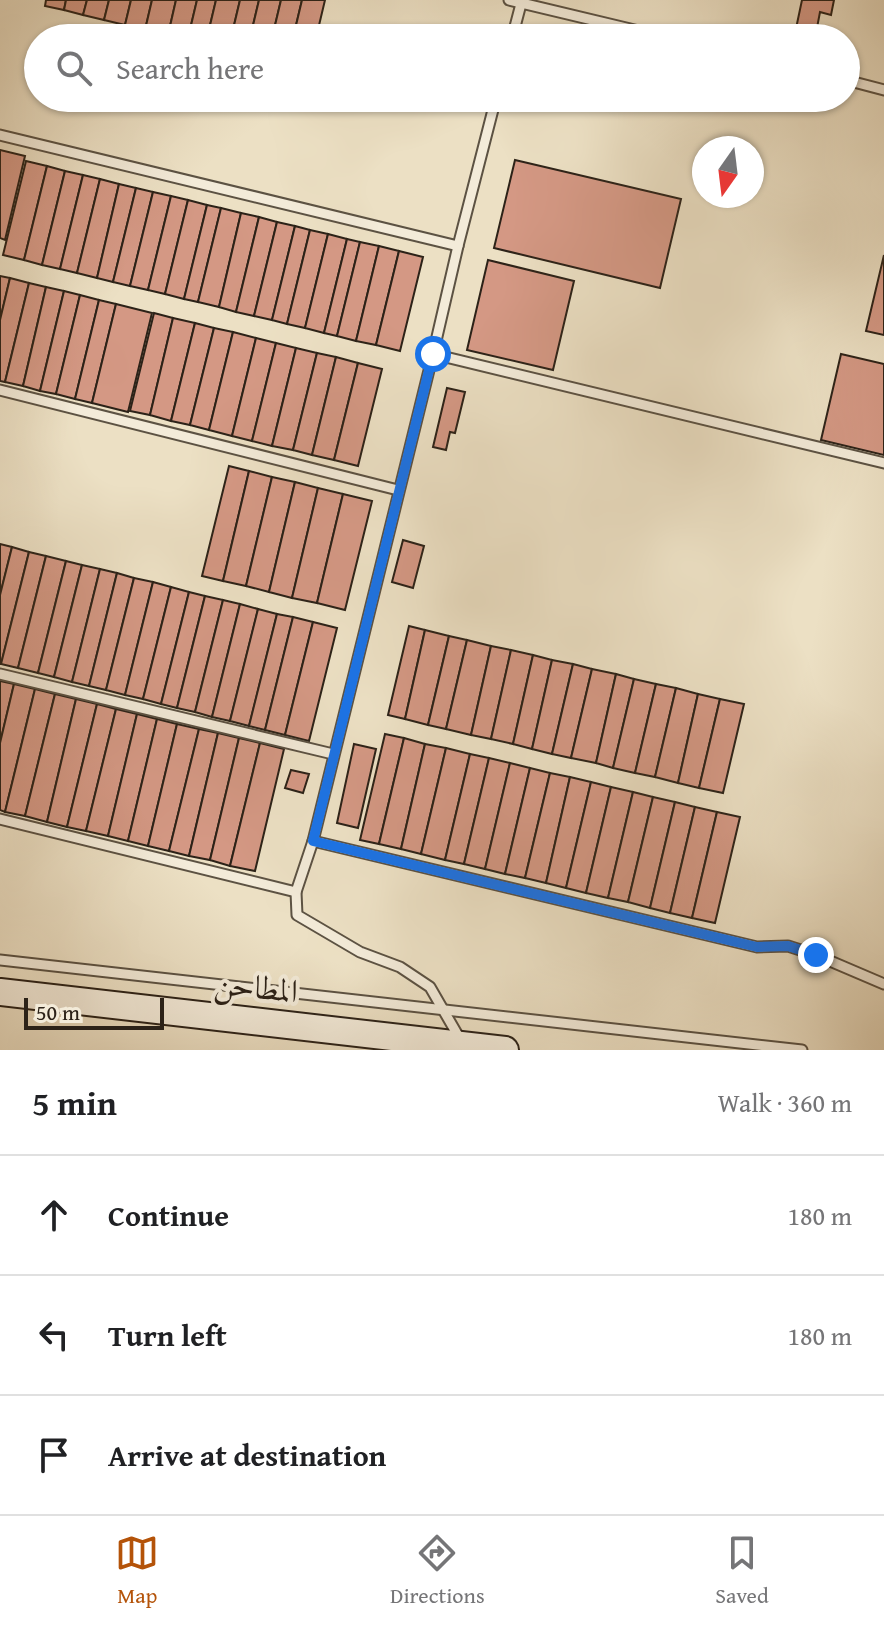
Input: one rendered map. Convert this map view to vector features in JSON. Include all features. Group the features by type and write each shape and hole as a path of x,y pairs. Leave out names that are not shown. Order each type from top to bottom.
{"main road":[{"name":"المطاحن","path":"0,992 505,1050"}],"lane":[{"path":"509,0 611,24"},
{"path":"516,24 522,2"},
{"path":"860,84 884,90"},
{"path":"464,1046 430,987 400,967 360,952 297,915 296,892 313,841 492,112"},
{"path":"0,135 458,246"},
{"path":"433,354 884,463"},
{"path":"0,390 398,490"},
{"path":"0,674 333,754"},
{"path":"0,819 296,892"},
{"path":"313,841 757,947 788,946 884,984"},
{"path":"0,960 802,1050"}],"building":[{"path":"46,0 66,0 64,10 45,6"},
{"path":"66,0 87,0 83,15 64,10"},
{"path":"87,0 109,0 104,20 83,15"},
{"path":"109,0 131,0 125,24 104,20"},
{"path":"131,0 152,0 146,24 125,24"},
{"path":"152,0 176,0 171,24 146,24"},
{"path":"176,0 197,0 191,24 171,24"},
{"path":"197,0 216,0 210,24 191,24"},
{"path":"216,0 240,0 234,24 210,24"},
{"path":"240,0 259,0 253,24 234,24"},
{"path":"259,0 281,0 275,24 253,24"},
{"path":"281,0 302,0 296,24 275,24"},
{"path":"302,0 325,0 319,24 296,24"},
{"path":"802,0 834,0 831,15 820,12 818,24 797,24"},
{"path":"0,150 25,156 5,240 0,238"},
{"path":"515,160 681,199 660,288 494,248"},
{"path":"26,161 47,166 24,260 3,255"},
{"path":"47,166 65,171 42,265 24,260"},
{"path":"65,171 83,175 60,269 42,265"},
{"path":"83,175 100,179 77,273 60,269"},
{"path":"100,179 119,184 97,278 77,273"},
{"path":"119,184 136,188 113,282 97,278"},
{"path":"136,188 153,192 130,286 113,282"},
{"path":"153,192 171,196 148,290 130,286"},
{"path":"171,196 188,200 165,294 148,290"},
{"path":"188,200 207,205 184,299 165,294"},
{"path":"207,205 221,208 198,302 184,299"},
{"path":"221,208 241,213 219,307 198,302"},
{"path":"241,213 259,217 236,312 219,307"},
{"path":"259,217 277,222 254,316 236,312"},
{"path":"277,222 295,226 272,320 254,316"},
{"path":"295,226 310,230 287,324 272,320"},
{"path":"310,230 328,234 305,328 287,324"},
{"path":"328,234 347,239 324,333 305,328"},
{"path":"347,239 360,242 337,336 324,333"},
{"path":"360,242 379,246 356,341 337,336"},
{"path":"379,246 399,251 376,345 356,341"},
{"path":"399,251 423,257 400,351 376,345"},
{"path":"884,255 884,335 866,331"},
{"path":"488,260 574,281 553,370 467,350"},
{"path":"0,276 10,278 0,320"},
{"path":"10,278 29,283 5,382 0,381 0,320"},
{"path":"29,283 46,287 23,386 5,382"},
{"path":"46,287 64,291 40,391 23,386"},
{"path":"64,291 80,295 56,394 40,391"},
{"path":"80,295 99,300 75,399 56,394"},
{"path":"99,300 116,304 92,403 75,399"},
{"path":"116,304 152,313 128,412 92,403"},
{"path":"154,313 173,318 150,415 130,411"},
{"path":"173,318 195,323 171,421 150,415"},
{"path":"195,323 214,328 190,425 171,421"},
{"path":"214,328 233,332 209,430 190,425"},
{"path":"233,332 256,338 232,436 209,430"},
{"path":"256,338 276,343 252,441 232,436"},
{"path":"276,343 296,348 272,446 252,441"},
{"path":"296,348 317,353 293,450 272,446"},
{"path":"317,353 336,357 312,455 293,450"},
{"path":"841,354 884,364 884,455 821,440"},
{"path":"336,357 358,363 334,460 312,455"},
{"path":"358,363 382,369 358,466 334,460"},
{"path":"447,388 465,392 455,433 450,432 446,450 433,447"},
{"path":"229,466 249,471 223,581 202,576"},
{"path":"249,471 272,477 246,586 223,581"},
{"path":"272,477 295,482 269,592 246,586"},
{"path":"295,482 318,488 292,598 269,592"},
{"path":"318,488 343,494 317,603 292,598"},
{"path":"343,494 372,501 345,610 317,603"},
{"path":"403,540 424,546 413,588 392,582"},
{"path":"0,544 12,547 0,595"},
{"path":"12,547 29,552 0,664 0,595"},
{"path":"29,552 46,556 18,668 1,664"},
{"path":"46,556 66,561 38,673 18,668"},
{"path":"66,561 82,565 54,677 38,673"},
{"path":"82,565 100,569 72,682 54,677"},
{"path":"100,569 117,573 89,686 72,682"},
{"path":"117,573 134,578 106,690 89,686"},
{"path":"134,578 153,582 125,695 106,690"},
{"path":"153,582 171,587 143,699 125,695"},
{"path":"171,587 189,592 161,704 143,699"},
{"path":"189,592 205,596 177,708 161,704"},
{"path":"205,596 223,600 195,712 177,708"},
{"path":"223,600 240,604 212,717 195,712"},
{"path":"240,604 258,609 230,721 212,717"},
{"path":"258,609 277,614 249,726 230,721"},
{"path":"277,614 293,617 265,730 249,726"},
{"path":"293,617 313,622 285,735 265,730"},
{"path":"313,622 337,628 309,741 285,735"},
{"path":"409,626 425,630 405,719 388,715"},
{"path":"425,630 449,636 428,725 405,719"},
{"path":"449,636 467,640 446,729 428,725"},
{"path":"467,640 491,646 471,735 446,729"},
{"path":"491,646 511,650 491,739 471,735"},
{"path":"511,650 533,655 513,744 491,739"},
{"path":"533,655 552,660 532,749 513,744"},
{"path":"552,660 573,664 552,754 532,749"},
{"path":"573,664 592,669 571,758 552,754"},
{"path":"592,669 616,674 596,763 571,758"},
{"path":"616,674 634,679 613,768 596,763"},
{"path":"634,679 656,684 635,773 613,768"},
{"path":"0,681 14,684 0,743"},
{"path":"14,684 35,689 5,812 0,810 0,743"},
{"path":"656,684 676,688 655,777 635,773"},
{"path":"676,688 698,694 678,783 655,777"},
{"path":"35,689 55,694 25,816 5,812"},
{"path":"55,694 76,699 47,822 25,816"},
{"path":"698,694 720,699 699,788 678,783"},
{"path":"76,699 97,704 67,827 47,822"},
{"path":"720,699 744,704 723,793 699,788"},
{"path":"97,704 116,709 86,831 67,827"},
{"path":"116,709 137,714 108,836 86,831"},
{"path":"137,714 157,719 128,841 108,836"},
{"path":"157,719 177,724 148,846 128,841"},
{"path":"177,724 199,729 169,851 148,846"},
{"path":"199,729 218,733 189,856 169,851"},
{"path":"218,733 239,738 210,860 189,856"},
{"path":"385,734 404,738 379,844 360,840"},
{"path":"239,738 260,743 230,866 210,860"},
{"path":"404,738 425,744 401,849 379,844"},
{"path":"260,743 284,749 255,871 230,866"},
{"path":"354,744 376,749 358,828 337,823"},
{"path":"425,744 446,748 421,854 401,849"},
{"path":"446,748 470,754 445,860 421,854"},
{"path":"470,754 489,758 464,864 445,860"},
{"path":"489,758 510,763 485,869 464,864"},
{"path":"510,763 530,768 505,874 485,869"},
{"path":"530,768 550,773 525,878 505,874"},
{"path":"291,770 309,774 303,793 285,788"},
{"path":"550,773 570,777 546,883 525,878"},
{"path":"570,777 591,782 566,888 546,883"},
{"path":"591,782 611,787 586,893 566,888"},
{"path":"611,787 633,792 608,898 586,893"},
{"path":"633,792 653,797 628,902 608,898"},
{"path":"653,797 675,802 650,908 628,902"},
{"path":"675,802 695,807 670,913 650,908"},
{"path":"695,807 717,812 692,918 670,913"},
{"path":"717,812 740,817 715,923 692,918"}],"route":[{"path":"433,354 313,841 757,947 788,946 816,955"}]}
